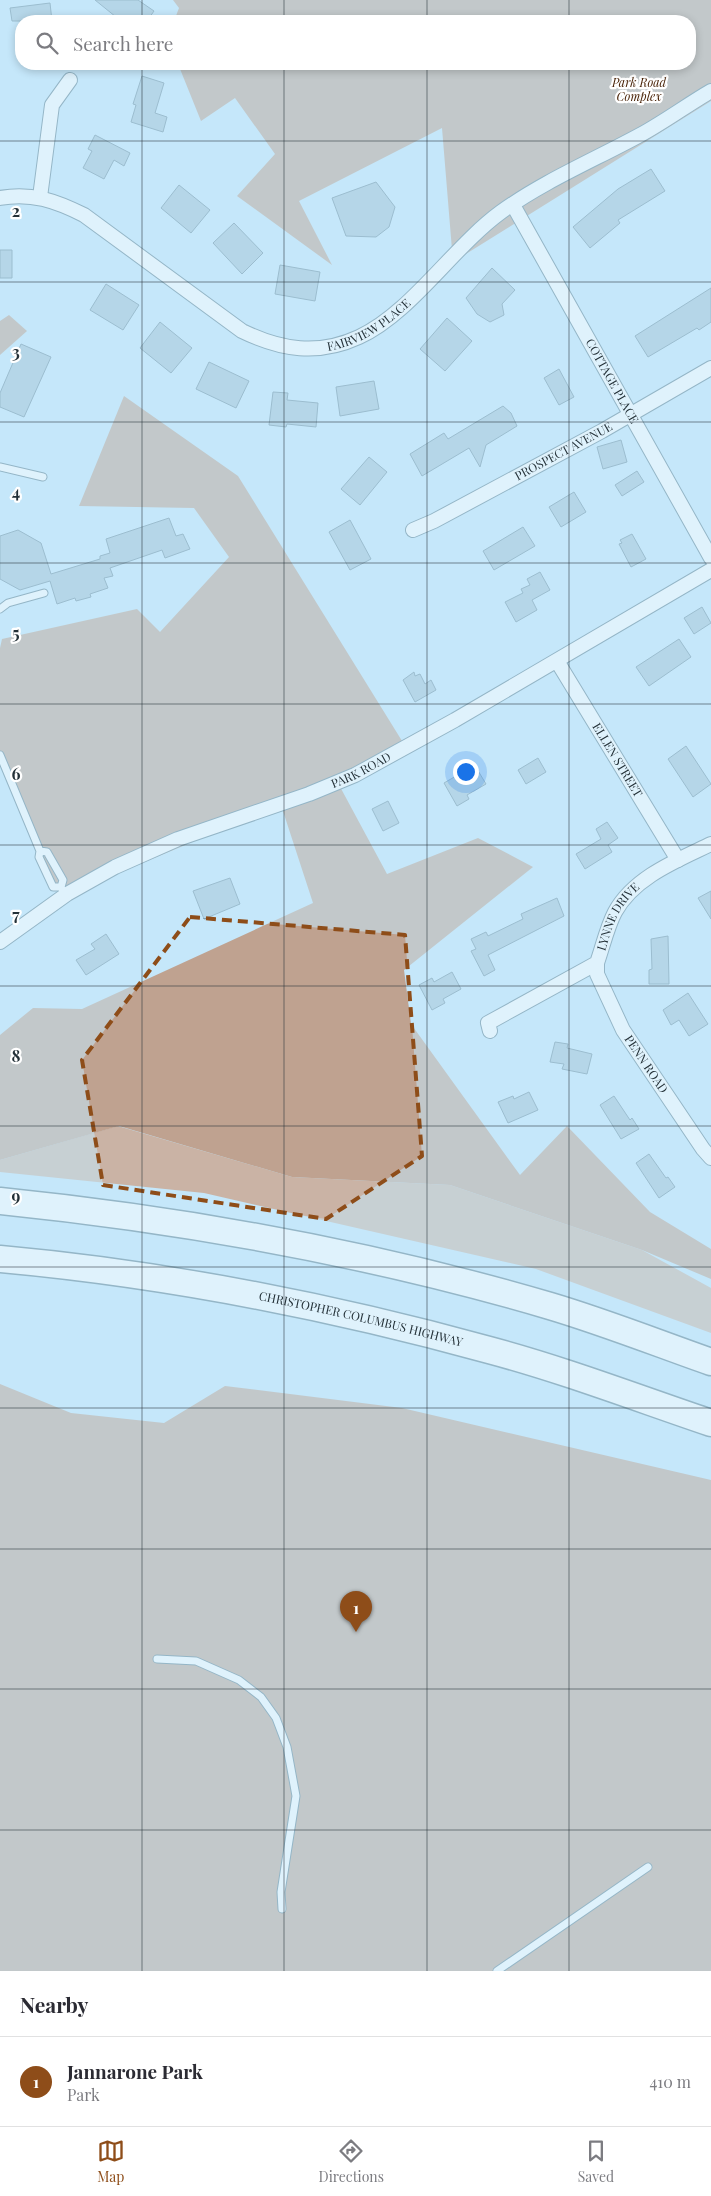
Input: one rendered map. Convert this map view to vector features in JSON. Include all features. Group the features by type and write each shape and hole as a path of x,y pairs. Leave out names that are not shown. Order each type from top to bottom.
{"highway":[{"path":"0,1200 95,1210 191,1224 293,1243 401,1267 552,1307 711,1362"},
{"name":"CHRISTOPHER COLUMBUS HIGHWAY","path":"0,1258 189,1283 354,1316 490,1350 591,1381 711,1423"}],"street":[{"path":"40,197 52,105 70,80"},
{"name":"FAIRVIEW PLACE","path":"0,198 22,195 40,197 64,204 84,215 242,331 263,341 301,349 336,344 358,337 378,326 405,304 455,253 501,212 562,175 642,133 711,91"},
{"name":"COTTAGE PLACE","path":"513,205 711,558"},
{"name":"PROSPECT AVENUE","path":"413,530 434,521 711,368"},
{"name":"PARK ROAD","path":"0,942 63,891 178,839 309,794 355,775 557,661 711,570"},
{"name":"ELLEN STREET","path":"557,661 678,860"},
{"name":"LYNNE DRIVE","path":"490,1031 488,1023 598,962 608,928 624,898 637,885 678,860 711,844"},
{"name":"PENN ROAD","path":"598,962 598,974 607,998 623,1030 711,1158"}],"lane":[{"path":"0,467 44,477"},
{"path":"0,609 8,603 44,593"},
{"path":"0,755 2,765 40,851 38,857 54,887 63,891 63,880 47,852 40,851"},
{"path":"157,1659 196,1661 239,1680 261,1697 276,1718 287,1747 296,1796 281,1892 282,1909"},
{"path":"497,1971 648,1866"}],"highlighted area":[{"path":"190,917 405,935 422,1156 326,1219 103,1185 82,1060"}],"shaded area":[{"path":"118,1126 292,1177 450,1185 642,1250 711,1288 711,1333 536,1269 204,1193 0,1172 0,1160"}],"green space":[{"name":"Park Road Complex","path":"173,0 711,0 711,101 453,262 442,128 299,201 332,265 237,196 275,154 235,98 201,121 180,70 696,70 696,15 176,15 179,8"},
{"path":"9,315 27,331 0,355 0,321"},
{"path":"124,396 238,476 407,749 338,783 387,874 478,838 533,867 404,970 411,1024 520,1175 567,1126 650,1212 711,1249 711,1279 642,1250 450,1185 292,1177 119,1126 0,1160 0,1035 33,1008 82,1009 313,903 281,805 61,897 13,795 0,760 0,648 2,639 137,609 160,632 229,557 194,508 79,506"},
{"path":"0,1384 71,1413 164,1423 225,1386 402,1408 711,1480 711,1971 0,1971"}],"building":[{"path":"95,0 138,0 154,11 151,15 114,15"},
{"path":"50,3 51,15 15,15 15,21 12,21 10,8"},
{"path":"142,76 164,83 155,113 167,117 163,132 131,122 136,105 133,104"},
{"path":"95,135 130,153 124,166 114,160 104,179 83,168 92,151 88,149"},
{"path":"651,169 665,191 618,220 620,223 590,248 573,227 618,189"},
{"path":"376,182 395,207 389,227 376,237 346,236 332,198"},
{"path":"179,185 210,210 191,233 161,208"},
{"path":"234,223 263,253 242,274 213,243"},
{"path":"0,250 12,250 12,278 0,278"},
{"path":"280,265 320,272 315,301 275,294"},
{"path":"492,268 515,290 502,304 504,315 490,322 477,314 466,298"},
{"path":"106,284 139,305 123,330 90,310"},
{"path":"711,288 711,322 699,330 697,328 648,357 635,336"},
{"path":"447,318 472,341 445,371 420,349"},
{"path":"160,322 192,348 171,373 140,348"},
{"path":"21,344 51,357 24,417 0,407 0,393"},
{"path":"209,362 249,381 236,408 196,389"},
{"path":"559,369 574,397 559,405 544,378"},
{"path":"374,381 379,409 340,416 336,387"},
{"path":"273,392 288,393 287,400 318,403 316,427 287,424 286,427 269,425"},
{"path":"503,406 511,413 517,426 486,445 480,467 469,448 422,476 410,454 444,433 448,439"},
{"path":"621,440 627,462 603,469 597,447"},
{"path":"369,457 387,472 360,505 341,489"},
{"path":"637,471 644,482 622,496 615,485"},
{"path":"574,492 586,512 561,527 549,507"},
{"path":"169,518 176,536 183,534 190,549 165,558 162,550 110,568 113,576 104,578 108,588 90,594 91,597 76,601 75,598 57,604 50,581 20,590 0,579 0,536 18,530 41,543 51,574 100,559 100,556 110,553 106,539"},
{"path":"350,520 371,559 350,570 329,532"},
{"path":"523,527 535,546 494,570 483,551"},
{"path":"632,534 646,559 631,567 619,544 622,543 620,540"},
{"path":"540,572 550,590 532,600 537,610 516,622 505,602 523,593 521,589 530,585 527,579"},
{"path":"702,607 711,623 694,634 684,618"},
{"path":"679,639 691,657 649,686 636,667"},
{"path":"414,672 415,676 420,674 425,684 431,680 436,690 415,702 403,680"},
{"path":"686,746 711,784 693,797 668,759"},
{"path":"538,758 546,772 526,784 518,770"},
{"path":"477,769 486,784 467,795 469,799 457,806 444,783 456,776 458,780"},
{"path":"388,801 399,823 383,831 372,809"},
{"path":"607,822 618,838 608,845 612,852 585,869 576,854 601,839 596,829"},
{"path":"230,878 240,904 204,919 193,891"},
{"path":"711,891 711,919 698,898"},
{"path":"557,898 564,916 488,955 495,970 484,976 471,951 476,949 471,939 486,932 488,936 523,919 521,914"},
{"path":"106,934 119,954 86,975 76,960 95,949 91,944"},
{"path":"668,936 669,984 649,984 649,970 652,969 651,939"},
{"path":"452,972 461,989 443,999 445,1003 432,1010 419,985 432,978 434,982"},
{"path":"688,993 708,1024 689,1036 679,1020 671,1025 663,1010"},
{"path":"555,1042 568,1044 567,1048 592,1054 587,1074 562,1069 564,1064 550,1062"},
{"path":"529,1092 538,1110 508,1123 498,1102 513,1096 514,1099"},
{"path":"614,1096 630,1120 632,1118 639,1129 621,1139 600,1105"},
{"path":"649,1154 675,1187 659,1198 636,1163"}],"place":[{"name":"Jannarone Park","path":"356,1632"}]}
